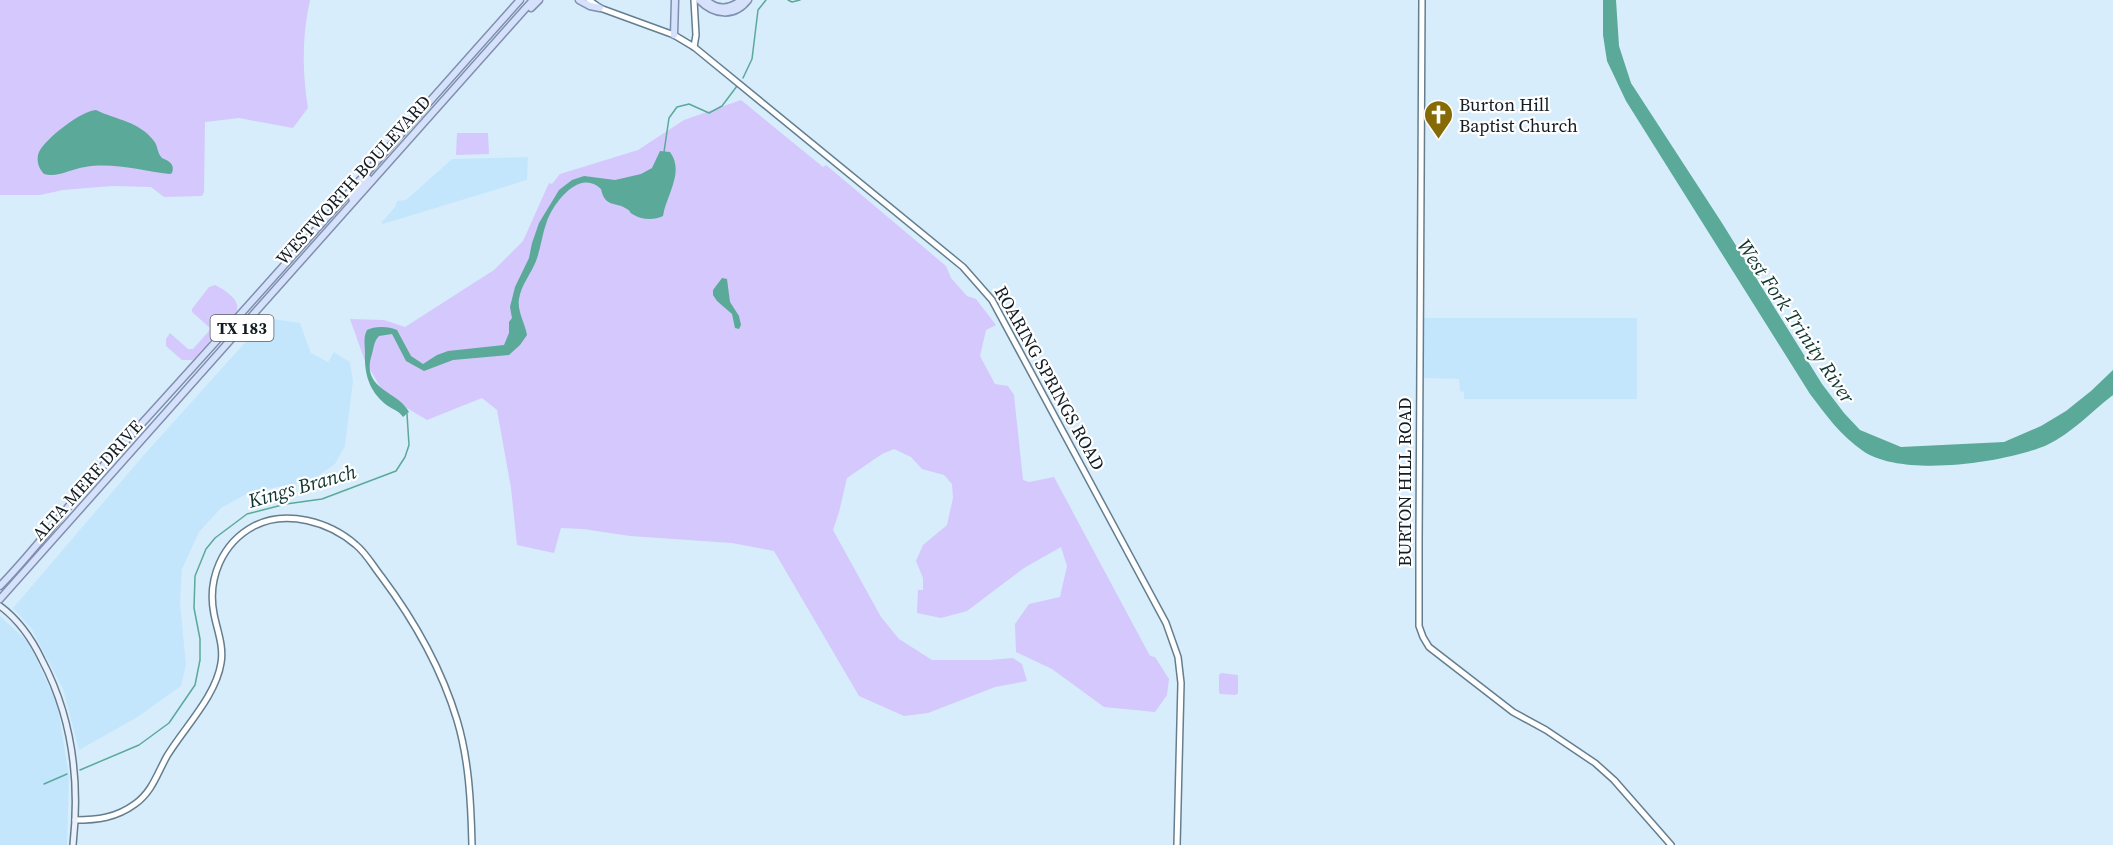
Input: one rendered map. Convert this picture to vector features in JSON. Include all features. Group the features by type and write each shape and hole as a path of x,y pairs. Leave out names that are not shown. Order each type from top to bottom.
{"main road":[{"name":"WESTWORTH BOULEVARD","path":"188,372 520,0"},
{"name":"WESTWORTH BOULEVARD","path":"195,379 533,0"},
{"path":"512,23 519,20 539,0"},
{"path":"579,0 600,8"},
{"path":"674,35 675,0"},
{"path":"699,0 708,9 720,13 733,12 748,0"},
{"path":"706,0 721,9 732,7 742,0"},
{"path":"405,145 403,137 424,113 427,105"},
{"path":"353,202 352,197 386,158 389,148"},
{"name":"ALTA MERE DRIVE","path":"0,586 188,372"},
{"name":"ALTA MERE DRIVE","path":"0,599 133,452 195,379"},
{"path":"0,606 16,620 34,644 59,696 70,740 74,769 73,845"}],"street":[{"name":"ROARING SPRINGS ROAD","path":"589,0 600,8 674,35 694,47 963,267 984,289 996,306 1166,623 1175,644 1181,683 1177,845"},
{"path":"694,0 696,35 694,47"},
{"name":"BURTON HILL ROAD","path":"1422,0 1420,631 1429,647 1490,695 1513,712 1546,730 1604,771 1671,845"},
{"path":"75,820 99,819 118,814 135,804 150,790 167,756 217,679 222,656 212,590 218,567 231,545 252,528 274,519 292,519 329,528 356,545 416,627 437,668 457,720 470,795 472,845"}],"shaded area":[{"path":"0,0 310,0 305,27 304,54 308,108 293,128 239,118 205,122 204,192 202,196 164,197 151,187 112,186 63,190 40,195 0,195"},
{"path":"1603,0 1616,0 1619,46 1631,83 1722,223 1822,384 1860,430 1901,447 2004,442 2041,426 2066,411 2113,370 2113,395 2073,429 2047,445 2029,452 1981,462 1927,466 1902,464 1880,459 1855,445 1834,424 1810,394 1626,101 1607,61 1603,35"},
{"path":"741,100 823,167 826,165 946,266 951,278 967,296 976,299 996,325 986,330 980,356 995,384 1008,386 1014,395 1023,480 1029,482 1054,477 1150,656 1155,657 1169,679 1167,695 1155,712 1104,707 1052,669 1016,652 1015,624 1029,604 1060,597 1067,566 1061,547 1024,568 967,611 941,618 917,613 918,590 923,590 923,578 916,561 923,545 947,525 953,498 952,484 944,475 922,469 911,457 894,449 882,454 847,478 833,530 881,617 899,639 932,660 1013,658 1022,664 1027,681 995,687 928,713 904,716 859,696 774,551 732,543 630,536 561,528 554,553 517,545 511,488 497,410 482,398 427,420 385,395 365,361 350,319 384,320 405,327 494,270 523,241 549,183 552,184 560,174 638,150 684,120"},
{"path":"96,110 134,125 148,134 155,143 160,156 172,165 172,173 96,166 54,175 44,174 38,160 43,146 73,120"},
{"path":"457,133 488,133 489,154 456,155"},
{"path":"660,151 670,152 676,168 663,216 648,219 637,217 629,210 608,202 601,189 585,182 569,190 555,205 547,221 536,261 520,294 519,308 527,335 509,355 453,360 424,371 406,361 392,334 379,336 372,354 371,375 409,412 403,417 382,401 369,383 367,376 365,335 367,330 382,327 397,330 411,356 423,364 448,351 504,345 512,318 510,307 515,287 529,258 539,223 559,190 572,180 584,176 615,180 641,174 652,168"},
{"path":"528,157 527,180 381,223 395,207 397,201 406,200 452,159"},
{"path":"722,278 727,279 730,302 739,316 741,325 739,329 735,328 732,314 713,295 713,290"},
{"path":"215,285 236,302 236,313 220,328 215,328 217,333 193,360 182,360 166,346 166,339 170,333 188,349 193,349 210,328 192,312 192,309 209,287"},
{"path":"267,318 300,323 311,353 328,362 334,352 350,362 353,381 345,446 335,464 311,481 250,492 221,508 199,532 182,569 180,603 186,665 181,686 136,718 79,750 63,689 31,628 13,608 143,456"},
{"path":"1424,318 1637,318 1637,399 1464,399 1464,392 1460,391 1459,379 1424,378"},
{"path":"0,616 28,642 57,703 69,776 67,845 0,845"},
{"path":"1221,673 1238,675 1236,695 1220,694 1219,675"}],"waterway":[{"name":"Kings Branch","path":"743,78 752,59 758,10 766,0"},
{"name":"Kings Branch","path":"788,0 792,2 800,0"},
{"name":"Kings Branch","path":"664,152 669,118 677,107 689,104 709,113 722,106 737,86"},
{"name":"Kings Branch","path":"80,770 139,745 169,723 195,685 200,660 200,639 194,608 195,576 206,549 215,538 247,514 286,504 322,499 396,471 409,445 407,414"},
{"name":"Kings Branch","path":"44,784 67,774"}],"place":[{"name":"Burton Hill Baptist Church","path":"1438,140"}],"water label":[{"name":"West Fork Trinity River","path":"1796,321"}]}
